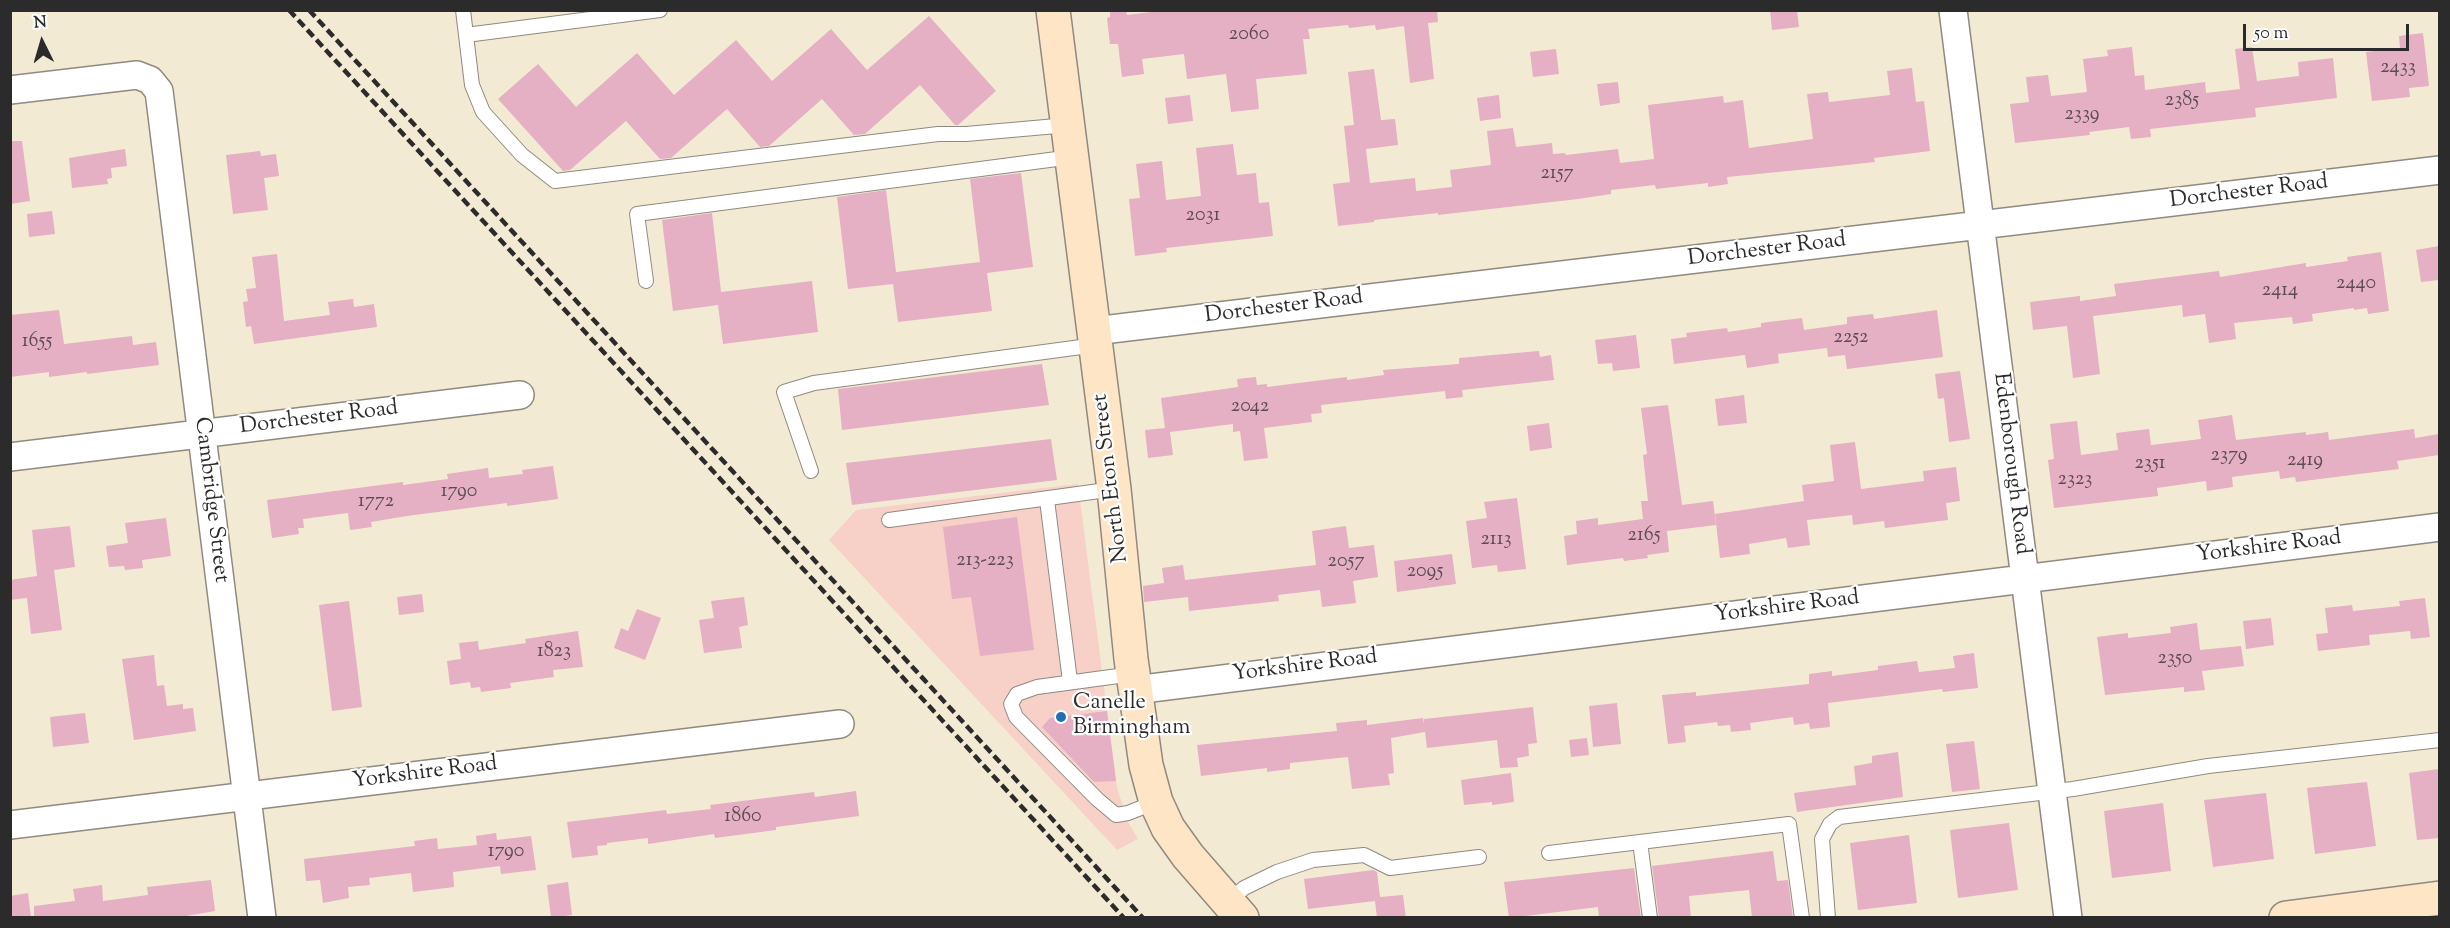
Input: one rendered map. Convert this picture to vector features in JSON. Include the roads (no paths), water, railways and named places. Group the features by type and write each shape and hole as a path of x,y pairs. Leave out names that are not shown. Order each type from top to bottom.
{"street":[{"name":"North Eton Street","path":"1053,10 1114,489 1134,682 1146,765 1156,802 1168,828 1188,856 1235,910"},
{"name":"Edenborough Road","path":"1953,10 2050,791 2068,918"},
{"name":"Cambridge Street","path":"10,90 137,75 155,84 161,98 262,918"},
{"name":"Dorchester Road","path":"1095,338 1980,225 2439,170"},
{"name":"Dorchester Road","path":"10,458 520,395"},
{"name":"Yorkshire Road","path":"1134,682 2025,578 2439,527"},
{"name":"Yorkshire Road","path":"10,825 840,724"},
{"path":"2286,918 2439,898"}],"lane":[{"path":"463,10 472,85 483,112 522,155 555,181 938,134 978,133 1070,141"},
{"path":"466,35 660,10"},
{"path":"646,281 637,214 1070,141"},
{"path":"812,471 784,392 814,383 1095,338"},
{"path":"888,520 1114,489"},
{"path":"1047,500 1070,681"},
{"path":"1134,682 1070,681 1037,687 1017,694 1011,704 1016,717 1097,800 1116,815 1128,813 1156,802"},
{"path":"1828,918 1822,839 1830,824 1839,817 2050,791 2208,766 2439,740"},
{"path":"1549,854 1789,824 1802,918"},
{"path":"1640,842 1650,918"},
{"path":"1235,910 1244,888 1277,872 1313,860 1364,855 1390,868 1479,857"}],"railway":[{"path":"289,10 1124,918"},
{"path":"309,10 1143,918"}],"place":[{"name":"Canelle Birmingham","path":"1061,717"}]}
